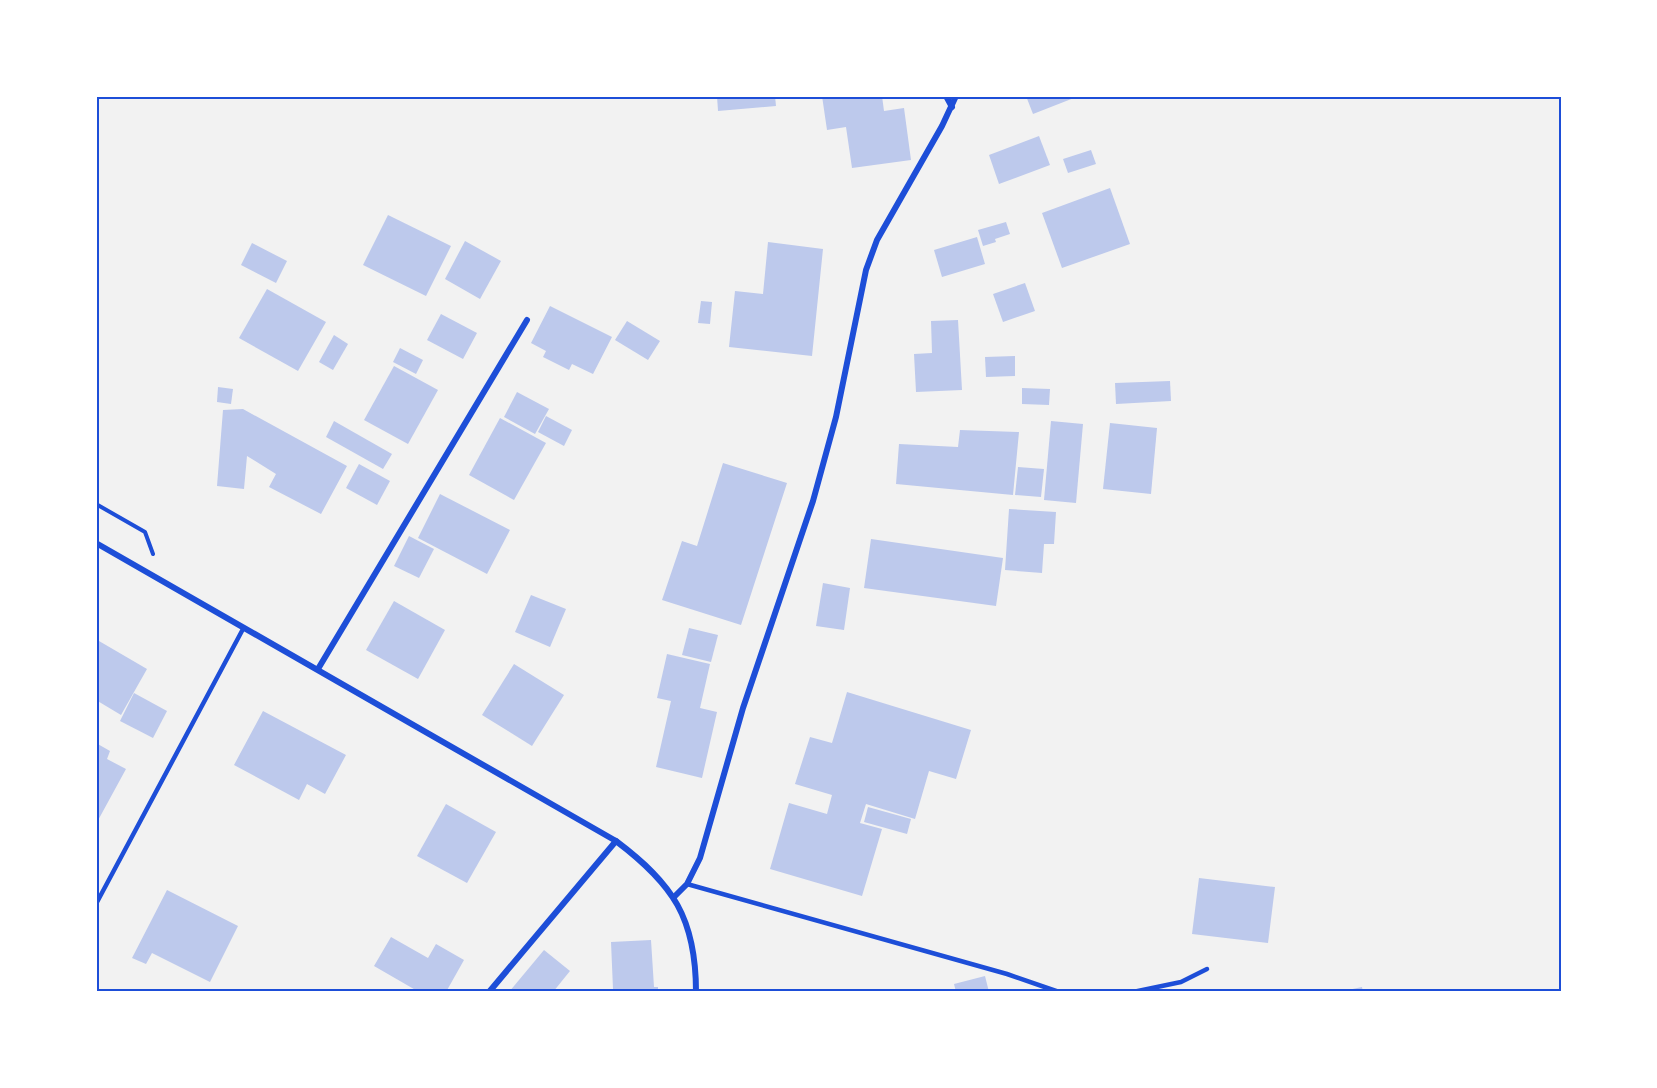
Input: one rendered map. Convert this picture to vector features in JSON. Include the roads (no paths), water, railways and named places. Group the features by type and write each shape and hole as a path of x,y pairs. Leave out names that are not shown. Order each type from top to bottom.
{"street":[{"path":"946,96 952,106"},
{"path":"674,897 687,884 700,858 743,708 813,501 829,447 854,321 871,255 956,96"},
{"path":"318,669 527,320"},
{"path":"96,543 616,841 653,871 674,897 690,940 696,972 696,992"},
{"path":"489,992 616,841"}],"lane":[{"path":"96,904 243,629"},
{"path":"687,884 1008,974 1059,992"},
{"path":"1133,992 1181,982 1207,969"}]}
